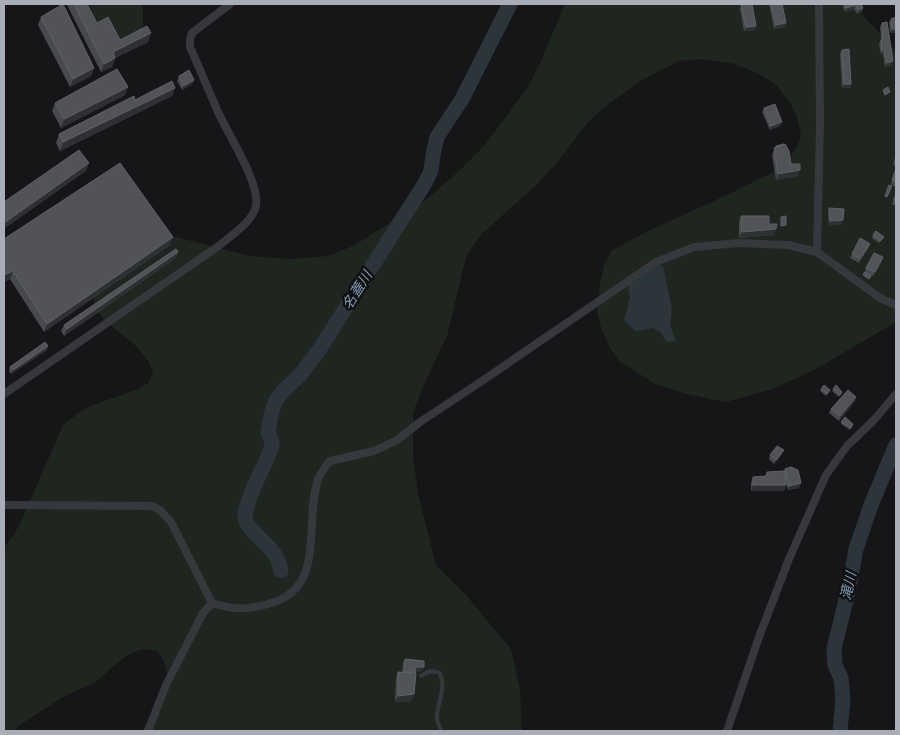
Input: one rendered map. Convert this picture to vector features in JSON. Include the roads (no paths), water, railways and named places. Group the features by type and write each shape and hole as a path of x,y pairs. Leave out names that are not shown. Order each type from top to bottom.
{"street":[{"path":"4,394 220,245 251,217 256,206 253,181 219,114 190,47 192,33 230,4"},
{"path":"817,252 820,125 819,4"},
{"path":"4,505 152,506 161,510 171,522 212,603 229,608 246,609 272,603 295,591 305,577 318,479 330,460 374,450 397,440 420,422 619,285 656,262 694,248 739,243 788,246 817,252 880,298 896,305"},
{"path":"727,731 788,560 826,475 848,446 896,394"},
{"path":"148,731 166,685 204,613 212,603"}],"lane":[{"path":"421,676 428,671 440,673 443,689 437,714 438,725 442,731"}],"waterway":[{"name":"名蓋川","path":"281,571 274,553 250,528 245,515 249,500 272,446 268,431 276,400 300,375 319,350 425,183 431,171 437,137 462,99 510,4"},
{"name":"滝川","path":"840,731 843,699 841,678 835,665 834,649 856,549 871,505 896,445"}]}
